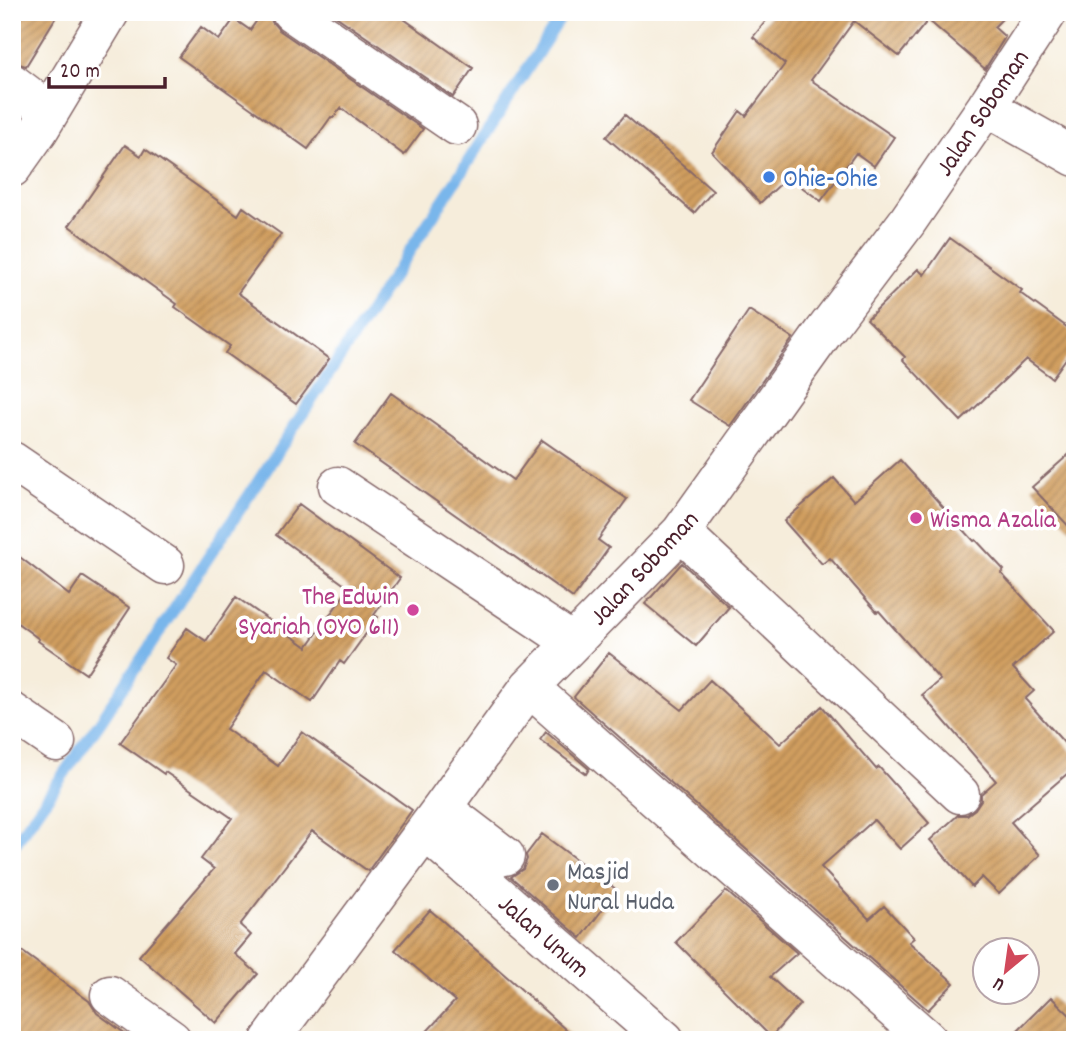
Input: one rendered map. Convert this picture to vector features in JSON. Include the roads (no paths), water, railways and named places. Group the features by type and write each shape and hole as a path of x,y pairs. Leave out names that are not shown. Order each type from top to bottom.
{"street":[{"path":"12,168 39,130 110,12"},
{"path":"291,12 457,126"},
{"name":"Jalan Soboman","path":"273,1039 529,687 681,532 824,332 907,222 1048,12"},
{"path":"12,83 49,111"},
{"path":"986,107 1075,157"},
{"path":"12,461 165,565"},
{"path":"338,486 572,642"},
{"path":"681,532 960,794"},
{"path":"529,687 928,1040"},
{"path":"12,712 56,742"},
{"path":"434,819 505,856"},
{"name":"Jalan Unum","path":"434,819 665,1040"},
{"path":"110,995 172,1040"}],"waterway":[{"path":"12,848 102,719 564,12"}],"place":[{"name":"Ohie-Ohie","path":"769,177"},
{"name":"Wisma Azalia","path":"916,518"},
{"name":"The Edwin Syariah (OYO 611)","path":"413,610"},
{"name":"Masjid Nural Huda","path":"553,885"}]}
